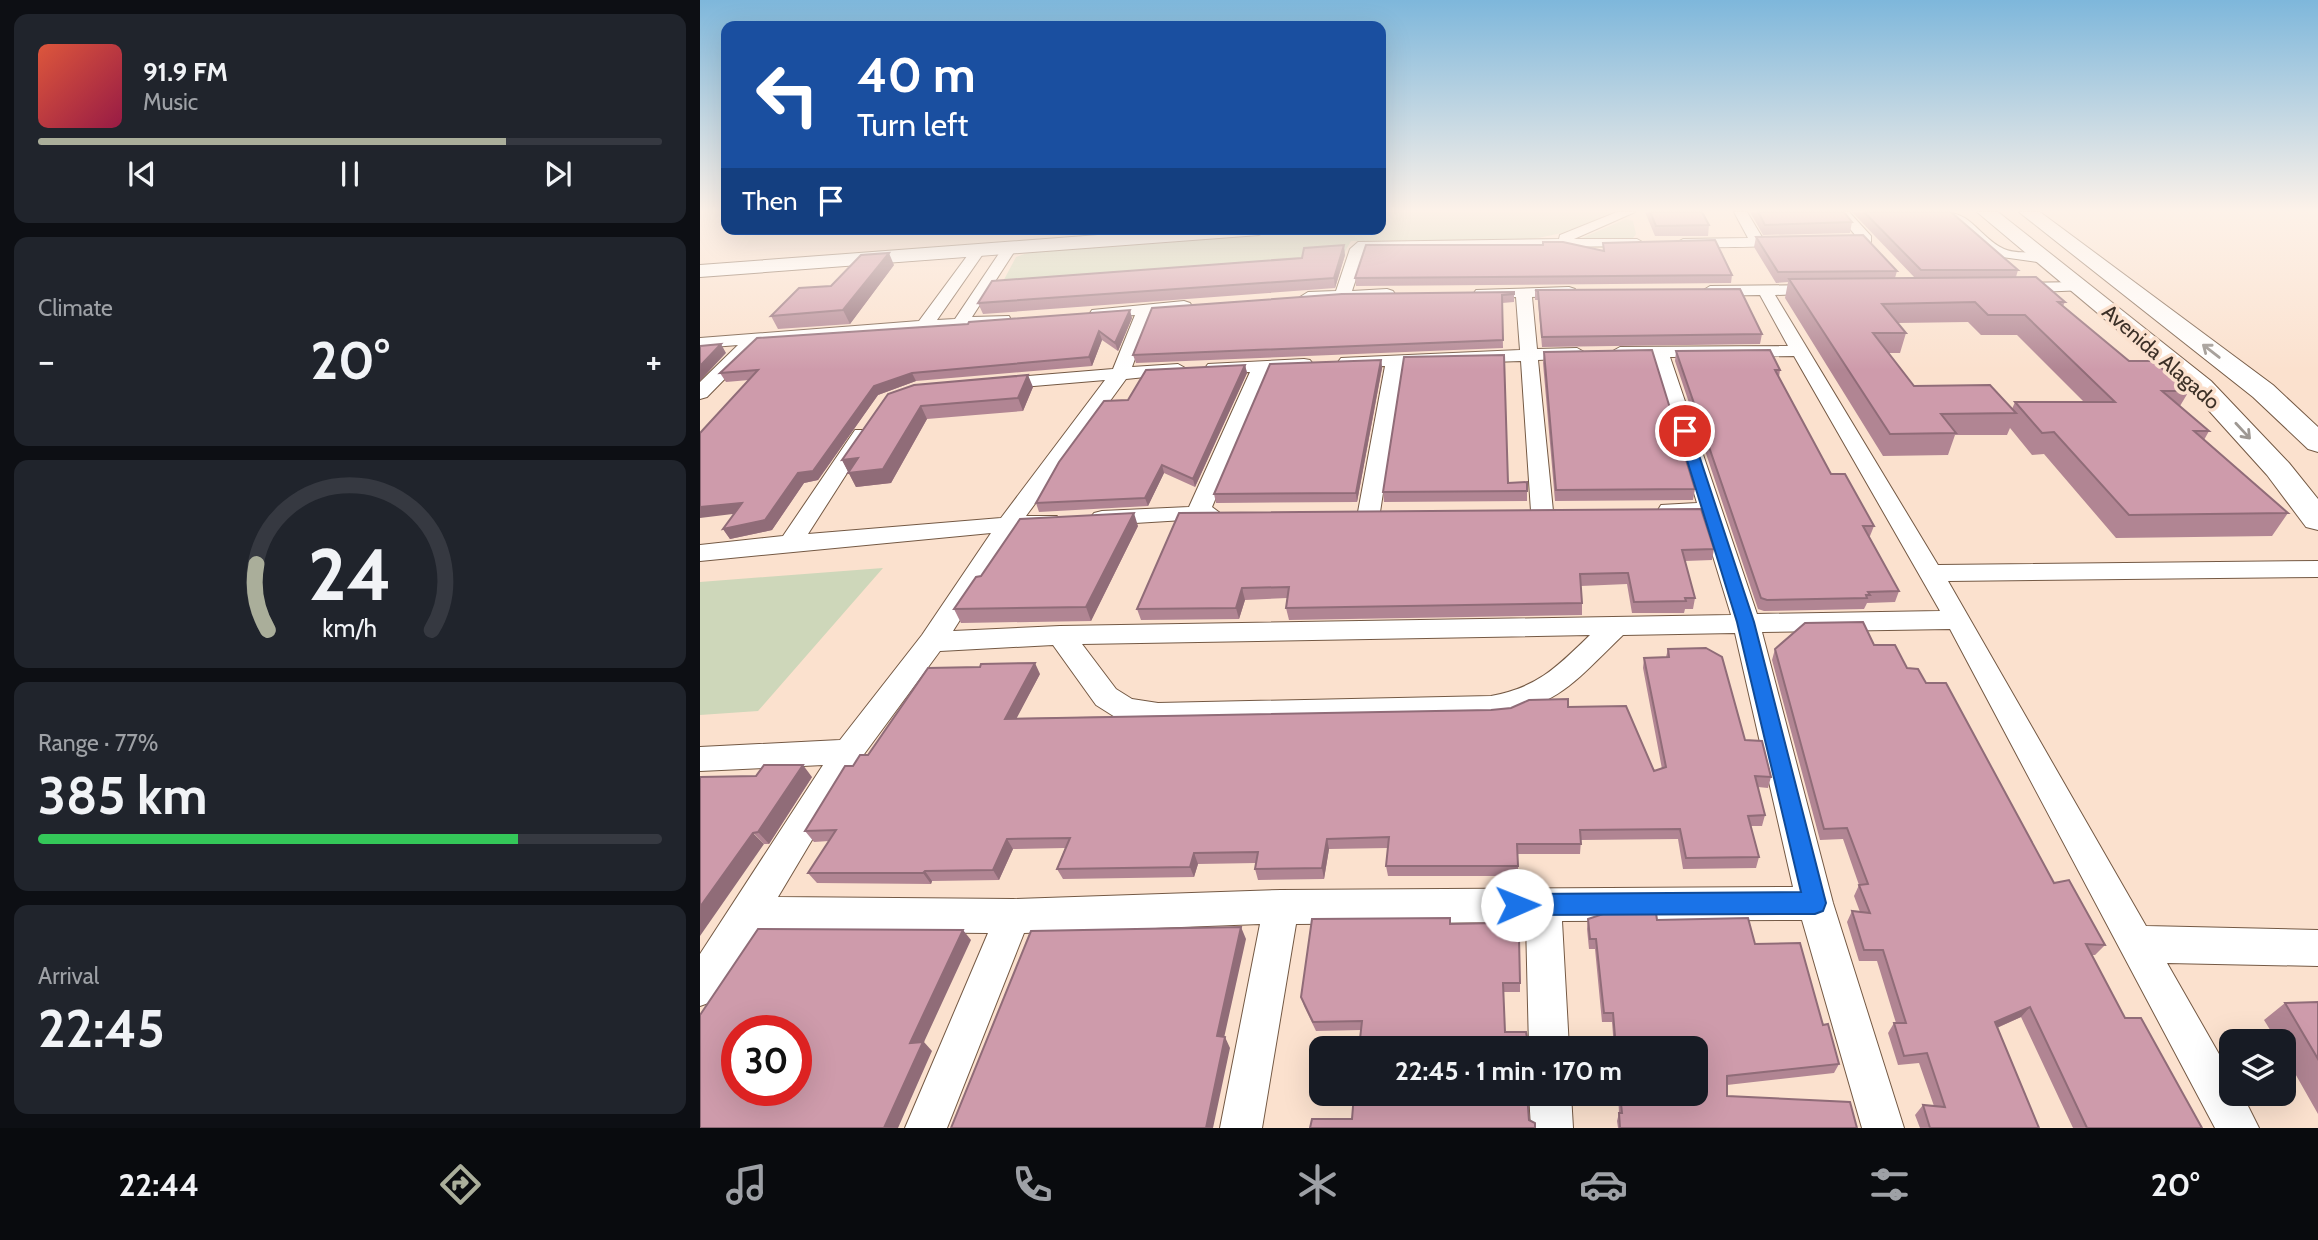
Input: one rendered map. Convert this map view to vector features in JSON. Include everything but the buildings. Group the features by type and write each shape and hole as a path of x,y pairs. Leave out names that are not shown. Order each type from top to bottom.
{"main road":[{"path":"741,265 745,269"},
{"path":"700,271 801,265"},
{"name":"Avenida Alagado","path":"2052,265 2202,387 2278,469 2318,520"},
{"name":"Avenida Alagado","path":"2097,265 2263,391 2318,443"},
{"path":"2202,387 2248,398 2263,391"}],"street":[{"path":"924,326 968,265"},
{"path":"960,323 999,265"},
{"path":"1343,294 1352,265"},
{"path":"1997,289 2080,288"},
{"path":"1698,291 1833,290"},
{"path":"1765,291 1958,620 2238,1128"},
{"path":"1468,293 1591,292"},
{"path":"1290,298 1398,293"},
{"path":"1524,293 1542,511"},
{"path":"1080,314 1199,305"},
{"path":"700,986 749,914 848,752 932,642 1009,523 1121,372 1146,309"},
{"path":"700,343 1013,319"},
{"path":"700,393 754,339"},
{"path":"984,384 1121,372 1529,354 1800,351"},
{"path":"1660,352 1746,622 1815,903 1884,1128"},
{"path":"1369,512 1395,360"},
{"path":"1198,513 1262,366"},
{"path":"790,543 873,418"},
{"path":"1654,510 1710,510"},
{"path":"1516,511 1570,511"},
{"path":"1343,512 1396,512"},
{"path":"700,553 1009,523 1224,513"},
{"path":"1930,573 2318,569"},
{"path":"932,642 1060,635 1958,620"},
{"path":"1060,635 1106,697 1125,709 1158,714 1502,705 1536,695 1552,685 1618,624"},
{"path":"700,759 848,752"},
{"path":"749,914 1013,916 1281,907 1815,903"},
{"path":"1543,904 1548,1036"},
{"path":"1241,1128 1281,907"},
{"path":"926,1128 1013,916"},
{"path":"2136,944 2318,948"},
{"path":"1551,1106 1552,1128"}],"green space":[{"path":"1012,265 1306,265 999,289"},
{"path":"883,568 758,711 700,715 700,582"}],"route":[{"path":"1517,905 1815,903 1746,622 1685,431"}]}
